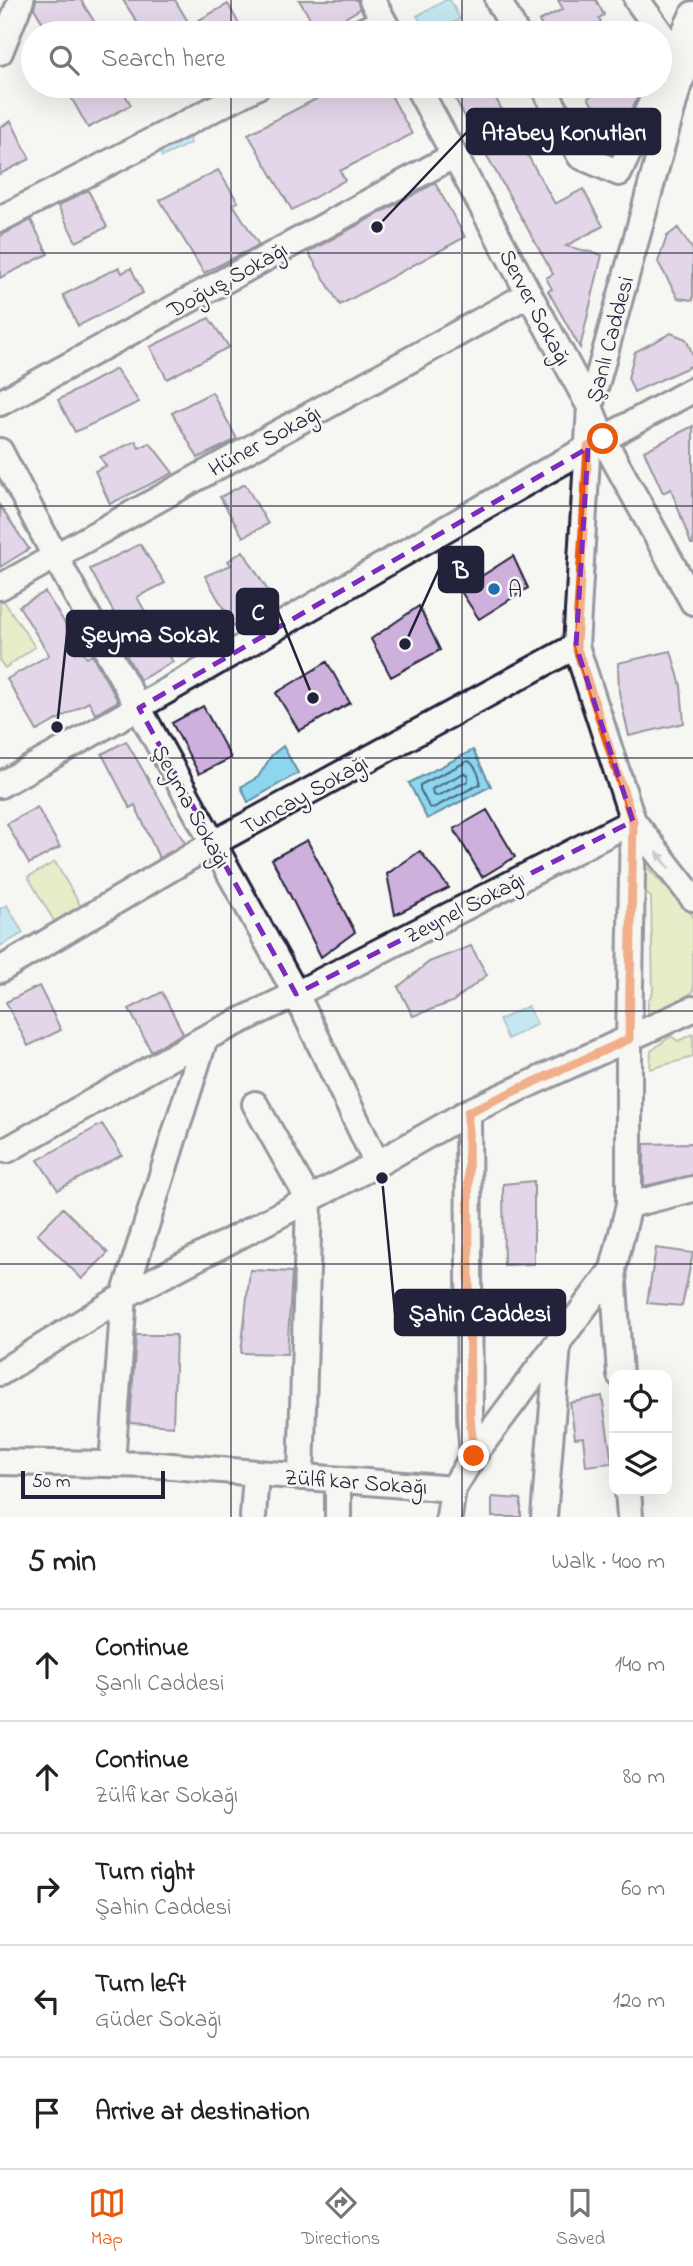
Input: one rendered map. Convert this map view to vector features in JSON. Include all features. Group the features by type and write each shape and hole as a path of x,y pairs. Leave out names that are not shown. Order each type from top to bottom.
{"street":[{"path":"0,52 21,0"},
{"path":"498,0 509,21"},
{"path":"637,0 656,21"},
{"path":"672,69 684,53 693,14"},
{"path":"672,39 684,53"},
{"name":"Şanlı Caddesi","path":"684,53 679,83 590,407 595,443 576,646 633,821 693,898"},
{"path":"0,219 235,98"},
{"name":"Server Sokağı","path":"423,98 590,407"},
{"path":"549,98 580,156 619,173 654,98"},
{"name":"Doğuş Sokağı","path":"0,403 453,156"},
{"name":"Hüner Sokağı","path":"0,587 529,294"},
{"path":"0,785 139,708 595,443 693,390"},
{"path":"595,443 693,602"},
{"name":"Şeyma Sokağı","path":"0,451 296,994 377,1164"},
{"name":"Tuncay Sokağı","path":"0,970 212,844 576,646"},
{"name":"Zeynel Sokağı","path":"205,1038 633,821"},
{"name":"Zülfikar Sokağı","path":"0,1462 159,1465 453,1489 474,1456 613,1269 629,1205 633,821"},
{"path":"0,1373 124,1296 377,1164 468,1112 693,1009"},
{"path":"2,1151 205,1038"},
{"path":"112,1464 124,1296 205,1038"},
{"path":"255,1104 309,1200 302,1477"},
{"path":"468,1112 470,1417 474,1456"},
{"path":"629,1205 693,1189"},
{"path":"613,1269 621,1370"},
{"path":"544,1517 558,1344"},
{"path":"253,1517 256,1473"},
{"path":"338,1480 338,1517"},
{"path":"449,1517 453,1489"},
{"path":"628,1496 630,1517"}],"highlighted area":[{"path":"588,448 576,646 633,821 296,994 139,708"}],"green space":[{"path":"3,600 35,647 5,668 0,661 0,601"},
{"path":"55,862 83,910 57,926 28,877"},
{"path":"646,866 693,916 693,992 648,1017 648,1001 653,992 651,897 644,891"},
{"path":"693,1034 693,1057 650,1069 651,1051 671,1036 678,1041"}],"water":[{"path":"450,0 460,19 420,21 417,16"},
{"path":"184,128 191,143 162,157 155,142"},
{"path":"283,746 298,773 248,802 241,787 258,777 272,755"},
{"path":"473,750 491,786 427,819 409,783"},
{"path":"7,905 23,933 0,946 0,909"},
{"path":"528,1006 537,1024 508,1039 499,1020"}],"building":[{"path":"36,0 81,0 94,21 42,21 34,8"},
{"path":"123,0 175,0 188,21 136,21"},
{"path":"299,0 357,0 360,9 340,21 312,21"},
{"path":"558,0 596,0 604,15 599,18 600,21 539,21 563,9"},
{"path":"228,4 237,21 197,21"},
{"path":"71,98 127,98 131,105 88,128"},
{"path":"318,98 392,98 412,134 340,171 345,180 292,210 248,134"},
{"path":"455,98 498,98 555,204 583,189 603,226 566,246 602,255 580,348 548,291 552,289 546,278 553,274"},
{"path":"588,98 637,98 620,135 608,143 595,122 601,119"},
{"path":"11,121 30,159 0,174 0,127"},
{"path":"218,170 238,202 233,204 259,245 204,273 160,200"},
{"path":"435,183 465,237 340,305 308,252"},
{"path":"88,190 107,227 76,242 58,206"},
{"path":"31,220 48,254 0,278 0,236"},
{"path":"678,228 693,250 693,300 678,298 658,262 667,236"},
{"path":"119,267 122,273 131,268 143,293 78,326 63,295"},
{"path":"209,318 229,347 167,379 150,347"},
{"path":"671,333 686,339 693,355 693,365 634,392 628,378 635,352"},
{"path":"116,369 139,402 75,432 58,400"},
{"path":"212,392 237,439 198,458 172,413"},
{"path":"693,426 691,544 671,489 663,493 644,451"},
{"path":"136,441 139,448 150,443 173,473 110,504 95,471 106,466 100,457"},
{"path":"245,484 268,524 243,537 220,497"},
{"path":"0,506 29,549 0,567"},
{"path":"140,544 165,583 137,597 173,662 140,680 118,640 120,639 114,627 120,624 90,569"},
{"path":"243,551 276,604 234,627 205,576 231,565 228,561"},
{"name":"A","path":"513,556 528,588 479,619 460,590"},
{"path":"45,592 87,658 92,655 118,701 95,714 89,702 37,731 7,679 49,655 19,606"},
{"path":"419,606 440,650 391,677 371,639"},
{"path":"671,651 681,686 684,723 629,736 619,692 618,663"},
{"path":"327,662 350,703 299,731 276,693"},
{"path":"203,706 231,758 199,774 172,723"},
{"path":"126,741 185,843 159,858 135,805 130,808 102,754"},
{"path":"37,807 60,847 29,864 7,824"},
{"path":"487,810 515,857 482,877 454,829"},
{"path":"307,840 355,932 321,957 272,859"},
{"path":"420,851 449,888 395,915 387,874"},
{"path":"471,946 487,975 452,1002 413,1016 398,987 429,962"},
{"path":"39,986 61,1030 28,1046 6,1002"},
{"path":"162,992 183,1033 151,1051 129,1009"},
{"path":"102,1124 122,1155 58,1190 38,1160"},
{"path":"693,1143 693,1175 644,1186 644,1144"},
{"path":"534,1181 534,1264 504,1265 503,1184"},
{"path":"63,1208 108,1253 82,1279 37,1234"},
{"path":"656,1248 693,1253 682,1306 647,1303"},
{"path":"250,1270 292,1272 287,1354 241,1353"},
{"path":"136,1335 176,1335 173,1426 130,1423"},
{"path":"602,1396 609,1443 609,1463 586,1466 583,1437 575,1438 570,1403"},
{"path":"492,1497 521,1499 521,1517 492,1517"}],"place":[{"name":"Atabey Konutları","path":"377,227"},
{"name":"A","path":"494,589"},
{"name":"B","path":"405,644"},
{"name":"C","path":"313,698"},
{"name":"Şeyma Sokak","path":"57,727"},
{"name":"Şahin Caddesi","path":"382,1178"}],"route":[{"path":"474,1456 470,1417 468,1112 629,1039 633,821 576,646 588,447 603,439"}]}
